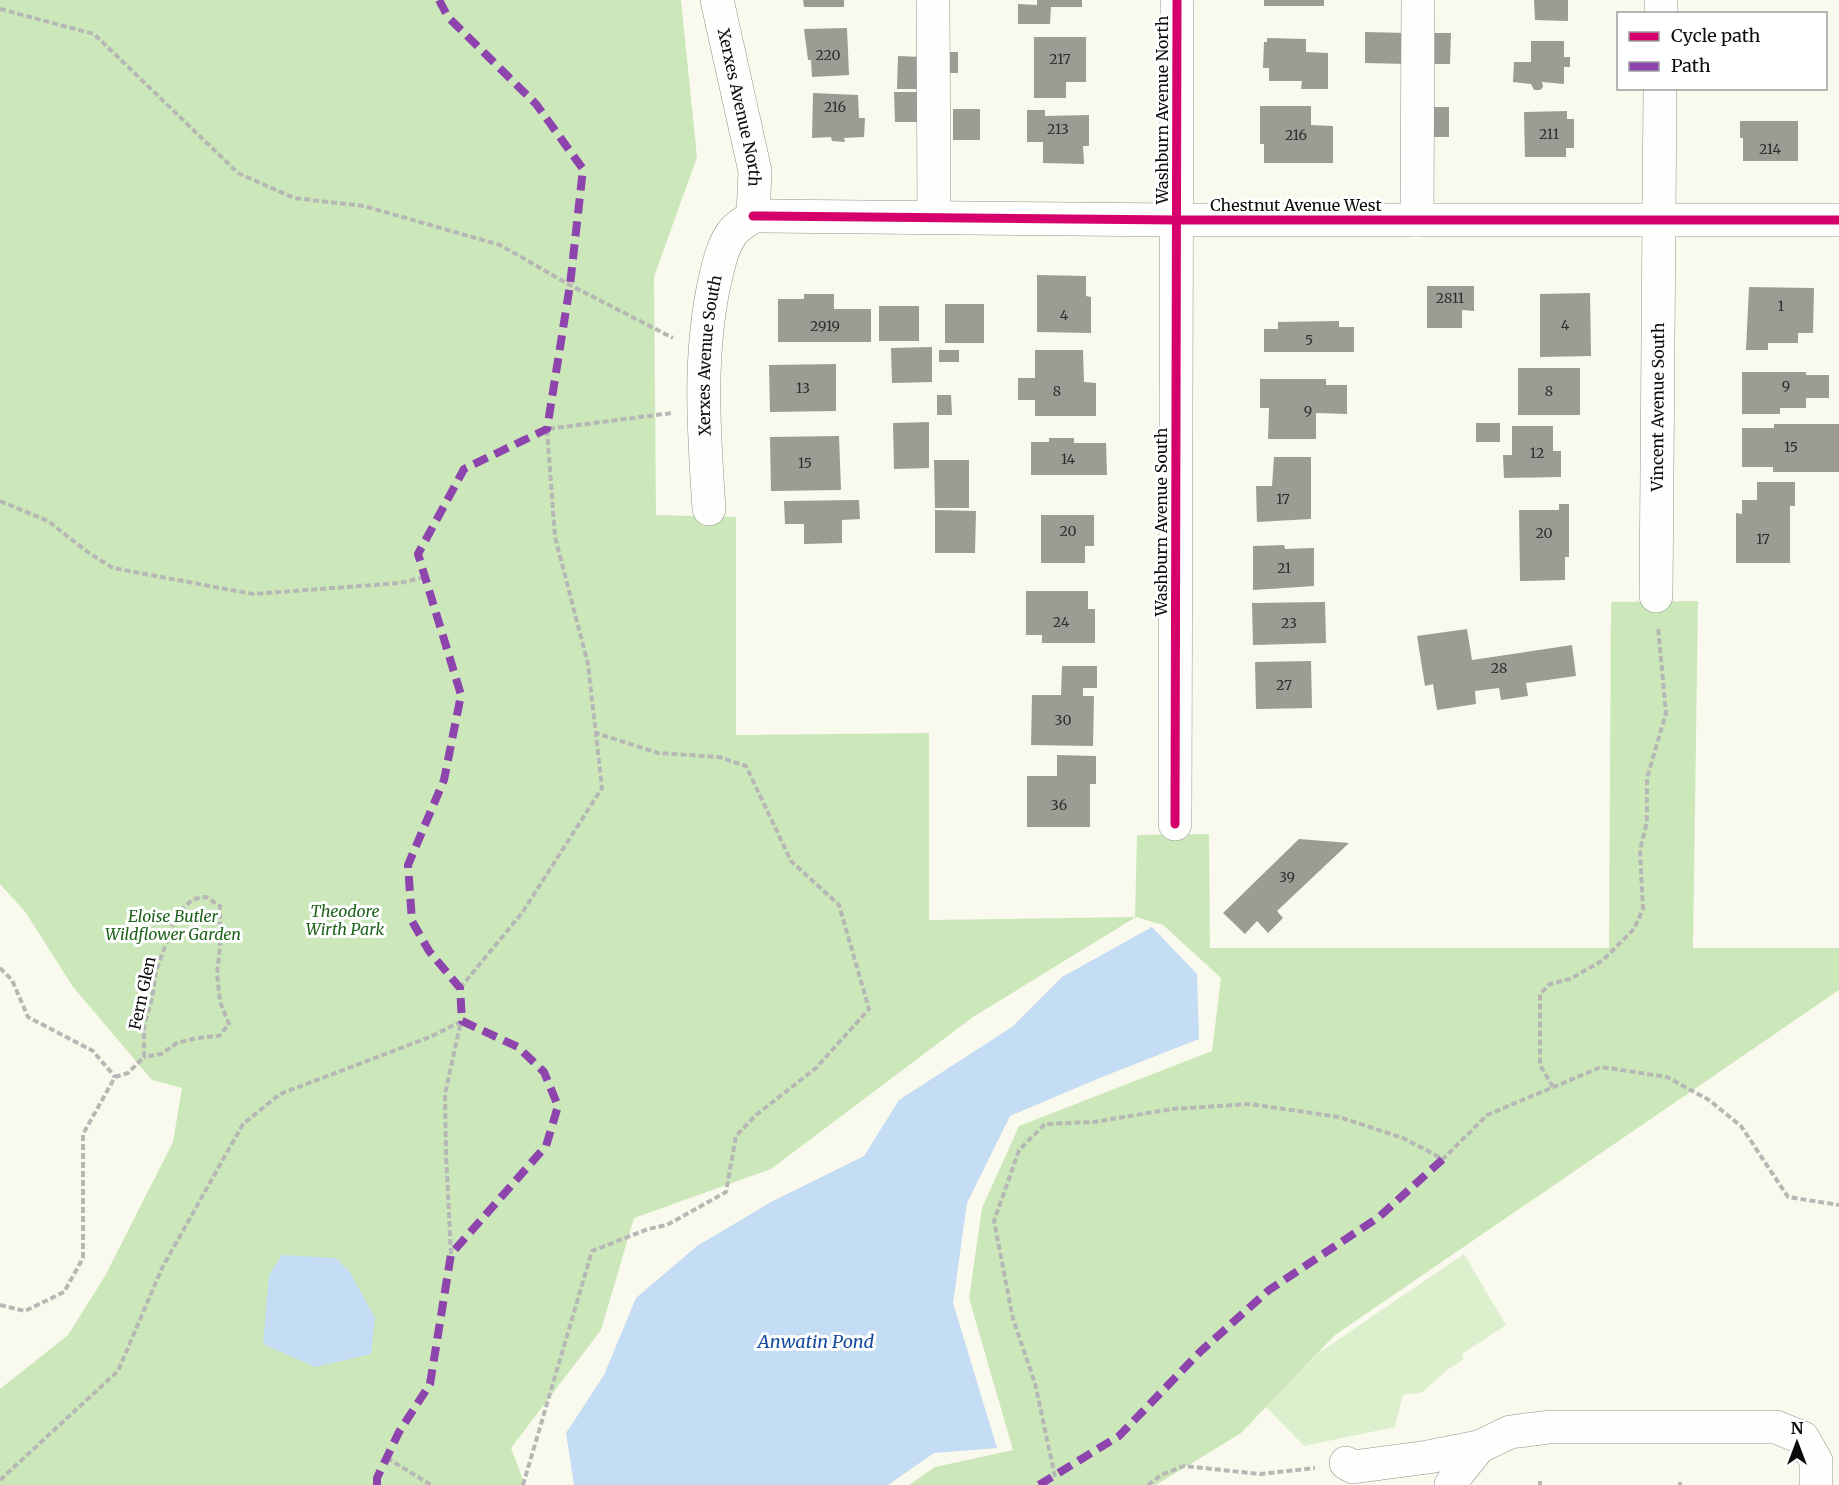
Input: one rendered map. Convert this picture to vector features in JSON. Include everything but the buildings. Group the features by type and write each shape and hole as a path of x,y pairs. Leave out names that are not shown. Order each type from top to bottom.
{"street":[{"name":"Xerxes Avenue North","path":"717,0 755,171 753,216"},
{"path":"933,0 934,216"},
{"name":"Washburn Avenue North","path":"1177,0 1177,220"},
{"path":"1417,220 1418,0"},
{"name":"Vincent Avenue South","path":"1656,596 1660,90"},
{"name":"Chestnut Avenue West","path":"753,216 1177,220 1839,220"},
{"name":"Xerxes Avenue South","path":"709,509 702,410 711,298 721,254 733,231 753,216"},
{"name":"Washburn Avenue South","path":"1175,824 1177,220"},
{"path":"1346,1463 1353,1467 1479,1447 1510,1432 1550,1427 1776,1427 1803,1438 1816,1461 1816,1485"},
{"path":"1452,1485 1458,1473 1479,1447"}],"path":[{"path":"0,9 94,34 238,172 294,198 364,206 500,245 570,285 705,355"},
{"path":"460,988 522,913 602,788 588,664 555,537 547,429 702,410"},
{"path":"0,501 48,521 89,553 113,568 253,594 400,583 425,577"},
{"path":"1553,1087 1540,1065 1540,994 1550,984 1570,979 1602,961 1634,929 1643,909 1640,850 1647,822 1647,778 1666,713 1656,596"},
{"path":"523,1485 592,1251 648,1229 668,1225 726,1192 736,1136 756,1115 816,1068 869,1009 839,905 791,861 746,766 719,757 658,753 596,733"},
{"path":"0,968 12,980 28,1017 93,1051 115,1077 83,1134 85,1204 83,1258 64,1292 25,1311 0,1305"},
{"path":"0,1480 118,1371 162,1268 243,1124 280,1094 430,1037 462,1021 445,1094 451,1254"},
{"path":"1055,1477 1035,1383 1013,1319 994,1221 1019,1150 1045,1124 1094,1122 1172,1108 1250,1104 1340,1117 1403,1138 1443,1160 1487,1115 1601,1067 1667,1077 1709,1100 1741,1126 1788,1197 1839,1205"},
{"path":"387,1458 431,1485"},
{"path":"1148,1485 1161,1475 1184,1466 1260,1474 1346,1463"}],"green space":[{"name":"Theodore Wirth Park","path":"0,0 681,0 697,157 654,277 656,515 736,517 736,735 929,733 929,920 1135,917 1137,835 1209,834 1210,948 1609,948 1611,602 1698,601 1693,948 1839,948 1839,990 1335,1335 1241,1433 1156,1485 909,1485 935,1467 1013,1450 969,1298 982,1208 1019,1126 1212,1051 1221,978 1163,925 1136,917 973,1017 771,1169 634,1218 601,1330 511,1448 525,1485 0,1485 0,1389 68,1335 105,1276 173,1142 182,1088 152,1080 73,987 26,913 0,884"},
{"path":"1464,1254 1506,1325 1462,1354 1464,1359 1447,1370 1421,1393 1403,1395 1395,1427 1304,1446 1265,1406 1320,1352"}],"water":[{"name":"Anwatin Pond","path":"1152,927 1197,974 1199,1039 1010,1116 967,1203 953,1303 997,1448 934,1453 888,1485 574,1485 566,1433 604,1375 636,1298 697,1246 771,1202 864,1156 899,1100 1012,1027 1062,977"},
{"path":"282,1255 336,1258 350,1272 375,1318 371,1354 315,1367 263,1344 269,1275"}],"marked path":[{"path":"377,1485 377,1478 399,1432 430,1384 451,1254 546,1146 558,1106 544,1072 518,1047 462,1021 460,988 429,951 412,921 408,865 444,780 461,695 418,554 464,469 547,429 570,285 583,169 536,104 448,17 439,0"},
{"path":"1039,1485 1119,1436 1200,1352 1269,1290 1379,1217 1443,1159"}],"cycle path":[{"path":"1175,824 1177,0"},
{"path":"753,216 1177,220 1839,220"}],"park label":[{"name":"Eloise Butler Wildflower Garden","path":"173,925"}]}
